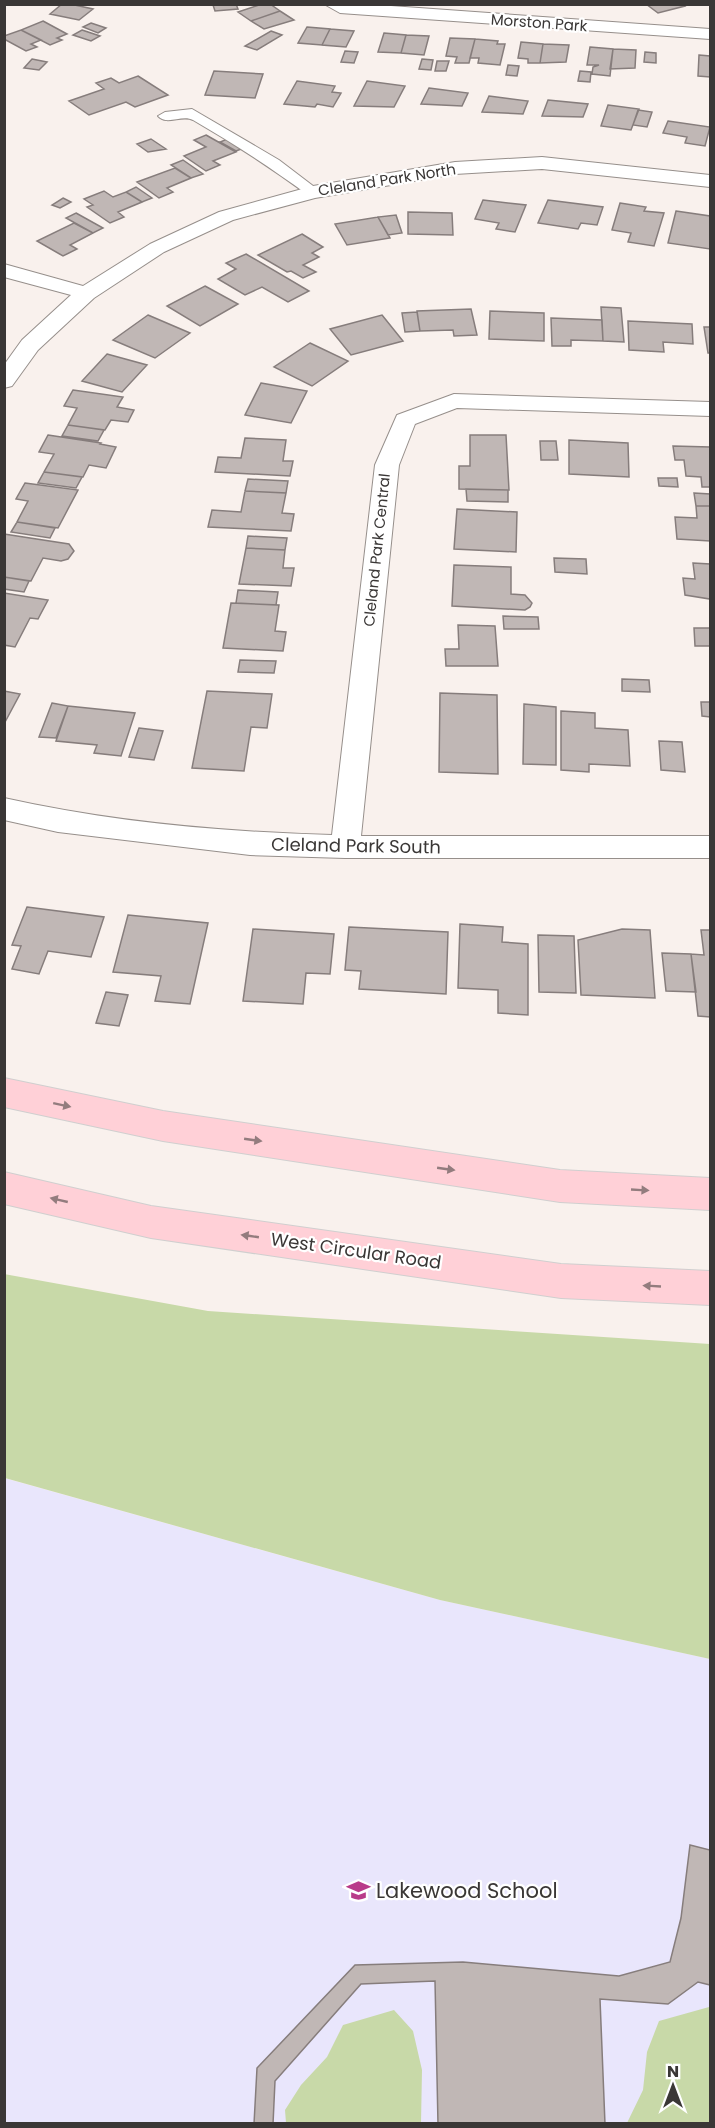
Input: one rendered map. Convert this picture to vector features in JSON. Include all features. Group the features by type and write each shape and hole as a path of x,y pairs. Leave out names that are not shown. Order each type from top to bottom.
{"highway":[{"path":"4,1092 163,1126 560,1186 711,1194"},
{"name":"West Circular Road","path":"4,1188 150,1222 561,1281 711,1288"}],"street":[{"name":"Morston Park","path":"332,4 340,8 711,34"},
{"path":"538,23 554,4"},
{"name":"Cleland Park North","path":"86,293 157,248 226,216 313,192 454,168 542,163 581,165 711,181"},
{"path":"4,270 86,293"},
{"path":"4,381 30,345 86,293"},
{"name":"Cleland Park Central","path":"345,847 387,465 405,420 454,401 711,410"},
{"name":"Cleland Park South","path":"4,809 58,821 250,844 345,847 711,848"}],"lane":[{"path":"165,116 192,113 274,163 313,192"}],"shaded area":[{"name":"Lakewood School","path":"4,1478 440,1600 710,1659 710,2123 5,2123"}],"green space":[{"path":"4,1274 208,1311 710,1344 710,1659 440,1600 5,1478"},
{"path":"709,2007 710,2123 627,2123 643,2090 647,2052 659,2021"},
{"path":"394,2010 413,2031 422,2070 421,2123 286,2123 285,2110 301,2085 327,2057 343,2025"}],"building":[{"path":"62,4 93,9 79,20 50,14"},
{"path":"236,4 238,9 215,11 213,5"},
{"path":"262,4 270,4 280,11 251,21 238,12"},
{"path":"646,4 683,4 685,6 658,13"},
{"path":"280,11 294,20 264,29 251,21"},
{"path":"43,21 67,34 57,38 62,40 50,45 21,30"},
{"path":"91,23 106,28 98,33 83,27"},
{"path":"307,27 330,29 322,45 298,43"},
{"path":"330,29 354,31 346,47 322,45"},
{"path":"21,30 41,40 31,44 37,47 26,51 4,39 4,36"},
{"path":"82,30 100,36 91,41 73,35"},
{"path":"271,31 282,35 257,50 245,46"},
{"path":"384,33 406,35 401,53 378,52"},
{"path":"406,35 429,36 424,55 401,53"},
{"path":"450,38 475,39 469,63 455,63 457,57 446,56"},
{"path":"475,39 498,41 497,44 505,44 500,65 478,63 479,58 470,58"},
{"path":"521,42 543,44 540,63 528,63 528,59 518,58"},
{"path":"543,44 569,45 566,62 540,63"},
{"path":"590,47 613,49 610,76 592,74 593,67 599,65 587,65"},
{"path":"613,49 636,50 635,68 610,69"},
{"path":"345,51 358,52 354,63 341,62"},
{"path":"645,52 656,53 656,63 644,62"},
{"path":"699,55 710,56 710,77 698,76"},
{"path":"32,59 47,62 39,70 24,68"},
{"path":"422,59 433,60 431,70 419,69"},
{"path":"437,61 449,61 446,71 435,71"},
{"path":"508,65 519,66 517,76 506,75"},
{"path":"214,71 263,74 255,98 205,95"},
{"path":"580,71 591,72 590,82 578,81"},
{"path":"138,76 168,95 135,107 126,102 89,115 69,101 104,89 96,83 111,78 119,83"},
{"path":"297,81 335,86 332,92 341,93 333,107 317,104 315,107 284,104"},
{"path":"367,81 405,86 394,107 354,106"},
{"path":"429,88 468,93 462,106 421,104"},
{"path":"489,96 528,101 523,114 482,112"},
{"path":"548,100 588,104 583,117 542,116"},
{"path":"608,105 639,109 631,130 601,126"},
{"path":"638,110 652,112 647,127 633,125"},
{"path":"668,121 710,127 705,146 685,143 687,137 663,133"},
{"path":"206,135 236,152 213,161 220,165 206,171 184,156 206,147 194,140"},
{"path":"232,137 247,147 236,151 220,142"},
{"path":"151,139 166,149 148,152 137,144"},
{"path":"183,160 203,174 191,178 171,165"},
{"path":"175,168 191,178 167,188 173,192 159,198 137,182"},
{"path":"136,187 152,198 142,202 126,192"},
{"path":"104,191 113,197 126,192 142,202 118,212 124,217 110,223 87,207 93,205 84,199"},
{"path":"63,198 71,202 60,208 52,205"},
{"path":"483,200 526,205 515,232 496,229 499,223 475,219"},
{"path":"548,200 603,207 597,225 581,223 578,229 538,223"},
{"path":"620,203 646,207 644,211 664,213 654,246 628,242 631,233 612,230"},
{"path":"676,211 710,216 710,249 668,243"},
{"path":"408,212 452,213 453,235 408,234"},
{"path":"76,213 103,228 93,233 66,218"},
{"path":"396,215 402,233 388,235 378,217"},
{"path":"378,217 390,238 347,245 335,224"},
{"path":"74,223 93,233 70,245 77,249 63,256 37,241"},
{"path":"302,234 323,247 312,253 319,257 303,265 316,272 303,278 291,271 287,272 258,255"},
{"path":"246,254 309,291 288,302 262,287 245,295 218,279 236,269 226,263"},
{"path":"205,286 238,304 200,326 167,306"},
{"path":"601,307 621,308 624,342 603,341"},
{"path":"471,309 477,335 454,336 453,330 420,331 417,311"},
{"path":"490,311 544,313 544,341 489,339"},
{"path":"417,312 420,331 405,332 402,313"},
{"path":"148,315 190,333 155,358 113,340"},
{"path":"382,315 403,341 351,355 330,329"},
{"path":"551,318 602,320 603,341 571,340 571,346 552,346"},
{"path":"628,321 692,324 693,344 663,342 664,352 629,350"},
{"path":"704,327 710,327 710,353 708,353"},
{"path":"310,343 348,361 312,386 274,367"},
{"path":"107,354 147,365 122,392 82,381"},
{"path":"261,383 307,391 291,423 245,415"},
{"path":"73,390 123,397 117,407 134,410 128,422 111,420 105,430 68,425 77,408 64,406"},
{"path":"68,425 104,430 98,441 62,436"},
{"path":"48,435 116,447 106,468 89,465 83,477 44,472 54,454 39,452"},
{"path":"470,435 506,435 509,490 459,489 459,466 470,466"},
{"path":"245,438 286,440 283,461 293,461 290,476 215,472 218,457 241,458"},
{"path":"569,440 628,443 629,477 569,474"},
{"path":"540,441 556,441 558,460 541,460"},
{"path":"673,446 710,447 710,487 702,487 701,477 686,476 684,460 675,460"},
{"path":"44,472 82,477 76,488 38,483"},
{"path":"658,478 677,478 678,487 659,486"},
{"path":"248,479 288,481 286,493 245,491"},
{"path":"25,483 78,490 58,528 17,522 28,501 16,499"},
{"path":"466,489 508,490 508,502 467,501"},
{"path":"245,491 286,493 282,513 294,514 291,531 208,527 212,510 241,512"},
{"path":"694,493 710,494 710,506 696,506"},
{"path":"696,506 710,506 710,541 677,539 675,517 697,518"},
{"path":"457,509 517,512 516,552 454,549"},
{"path":"17,522 55,528 50,538 11,532"},
{"path":"4,534 69,544 74,551 68,559 61,561 43,558 31,581 4,577"},
{"path":"248,536 287,538 285,550 246,548"},
{"path":"246,548 285,550 283,568 294,568 291,586 239,584"},
{"path":"554,558 586,559 587,574 555,572"},
{"path":"693,563 710,564 710,599 685,595 683,578 695,579"},
{"path":"454,565 511,567 511,594 525,595 532,603 530,607 525,610 452,606"},
{"path":"4,577 29,581 24,592 4,589"},
{"path":"238,590 278,592 276,605 236,603"},
{"path":"4,593 48,600 38,619 30,618 15,647 4,645"},
{"path":"231,603 279,605 275,631 286,632 283,651 223,648"},
{"path":"503,616 538,617 539,629 504,629"},
{"path":"458,625 495,626 498,666 446,666 445,649 459,649"},
{"path":"694,628 710,628 710,646 695,646"},
{"path":"240,660 276,661 274,673 238,672"},
{"path":"622,679 649,680 650,692 622,691"},
{"path":"4,691 20,694 4,724"},
{"path":"207,691 272,694 267,728 251,727 244,771 192,768"},
{"path":"440,693 497,695 498,774 439,772"},
{"path":"701,702 710,702 710,717 702,716"},
{"path":"52,703 68,706 56,738 39,737"},
{"path":"524,704 556,707 556,765 523,764"},
{"path":"68,706 135,713 121,756 94,753 97,745 56,741"},
{"path":"561,711 595,713 595,728 628,730 630,766 589,764 589,772 561,770"},
{"path":"139,728 163,731 154,760 129,757"},
{"path":"659,741 682,742 685,772 661,770"},
{"path":"27,907 104,917 91,957 48,951 39,974 12,969 21,946 12,945"},
{"path":"128,915 208,923 190,1004 155,1001 161,976 113,972"},
{"path":"460,924 503,927 502,942 528,944 528,1015 498,1013 498,990 458,988"},
{"path":"349,927 448,932 446,994 359,989 361,971 345,970"},
{"path":"253,929 334,934 330,974 306,973 303,1004 243,1001"},
{"path":"622,929 650,930 655,998 581,995 578,940"},
{"path":"701,930 710,930 710,1017 698,1016 691,954 704,955"},
{"path":"538,935 574,936 576,993 539,992"},
{"path":"662,953 691,954 696,992 666,991"},
{"path":"106,992 128,995 119,1026 96,1023"},
{"path":"690,1845 710,1850 710,1985 698,1982 668,2004 600,1999 605,2124 438,2124 435,1981 361,1984 275,2081 273,2124 254,2124 257,2068 355,1965 463,1962 619,1976 670,1962 681,1918"}],"place":[{"name":"Lakewood School","path":"358,1891"}]}
